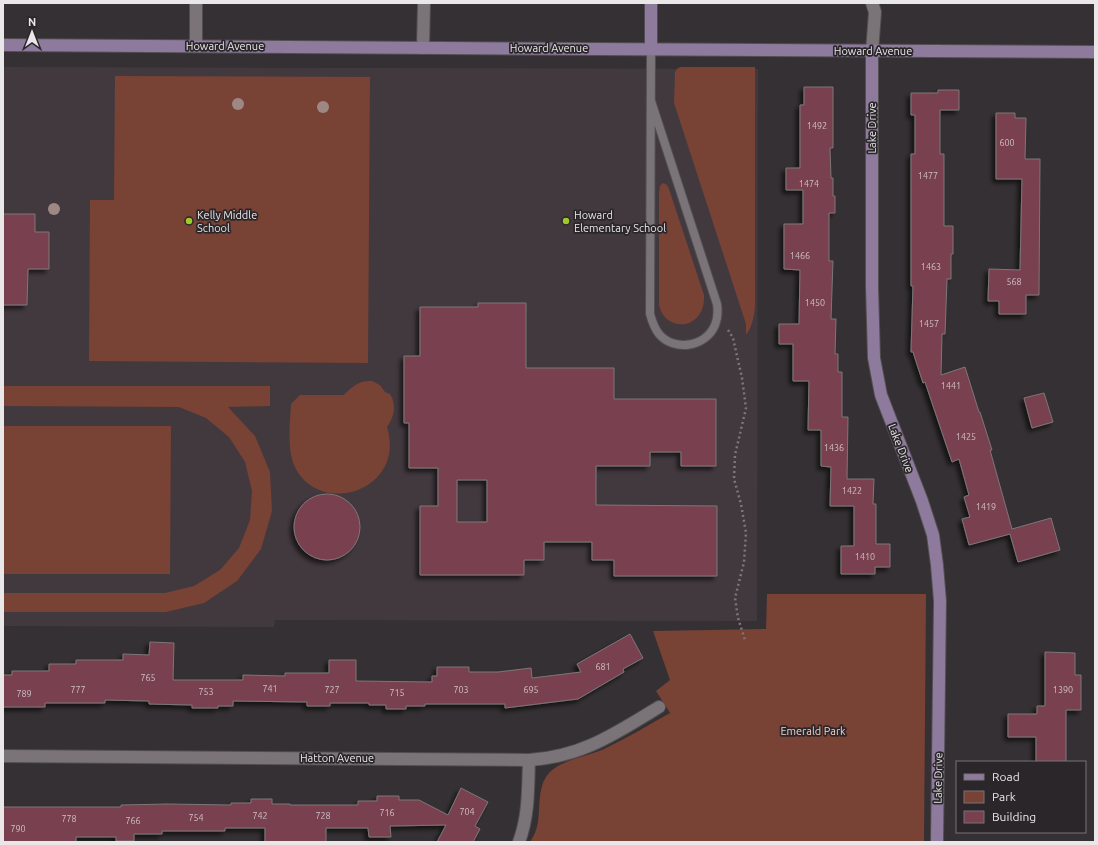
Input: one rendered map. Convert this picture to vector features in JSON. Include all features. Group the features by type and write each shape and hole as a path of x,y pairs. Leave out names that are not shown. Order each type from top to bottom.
{"street":[{"path":"196,3 196,46"},
{"path":"423,48 424,3"},
{"path":"650,49 651,3"},
{"path":"872,3 875,12 872,52"},
{"name":"Howard Avenue","path":"3,45 650,49 872,52 1095,52"},
{"name":"Lake Drive","path":"872,52 872,287 874,358 881,394 922,501 933,535 940,609 937,842"},
{"name":"Hatton Avenue","path":"3,756 547,759 576,752 593,745 616,734 659,707"},
{"path":"519,842 524,828 527,810 528,760"}],"lane":[{"path":"650,49 650,314 653,325 659,334 668,341 678,345 689,345 700,342 709,335 715,326 718,315 717,304 651,101"}],"path":[{"path":"718,315 733,338 742,378 746,408 735,455 734,479 742,504 746,533 744,562 735,598 738,618 745,640"}],"shaded area":[{"path":"3,67 758,69 757,621 275,620 274,627 3,626"}],"green space":[{"path":"681,67 755,67 755,304 753,320 746,335 746,324 674,103 675,72"},
{"path":"115,76 370,77 368,363 89,361 90,200 114,200"},
{"path":"663,183 667,185 669,189 704,295 703,307 699,315 692,321 684,324 676,324 669,321 663,314 659,305 659,192 660,186"},
{"path":"372,381 380,385 385,392 390,394 394,407 393,415 387,427 390,449 384,468 373,481 357,490 339,494 321,491 306,481 294,465 290,451 291,404 300,395 344,395 356,384"},
{"path":"3,386 270,386 270,406 228,407 255,436 270,472 272,511 261,549 237,581 204,603 166,612 3,612 3,593 165,593 194,586 220,570 239,548 250,520 252,491 245,462 229,437 206,418 179,407 3,406"},
{"path":"3,426 171,426 170,574 3,574"},
{"name":"Emerald Park","path":"767,594 926,594 924,842 530,842 538,825 543,782 551,771 566,762 608,747 670,713 656,691 670,680 653,631 766,629"}],"building":[{"path":"804,87 833,87 833,148 830,148 831,178 833,178 833,196 835,196 835,213 829,213 829,261 833,261 831,319 836,319 835,354 838,354 838,372 842,372 842,417 848,417 847,479 874,479 873,504 876,504 876,544 890,544 890,567 875,567 875,574 841,574 841,546 854,546 854,506 830,506 831,467 821,466 821,430 808,430 809,381 793,381 793,344 779,344 779,324 799,324 800,270 784,269 784,224 803,224 803,190 786,190 786,168 800,168 800,105 804,105"},
{"path":"938,90 959,90 959,110 940,110 940,154 944,154 944,226 953,226 951,279 947,279 945,334 942,334 941,375 965,367 992,450 990,450 1012,529 1051,518 1060,550 1018,562 1010,534 969,545 962,519 970,517 964,497 969,495 959,459 952,462 925,382 923,383 913,352 911,352 913,286 911,286 911,154 915,154 915,115 911,115 911,93 938,93"},
{"path":"996,113 1015,113 1015,118 1026,118 1025,159 1040,159 1039,295 1026,295 1026,314 999,314 999,301 988,301 989,269 1020,270 1022,179 996,179"},
{"path":"3,214 35,214 35,232 49,232 49,269 28,269 27,305 3,305"},
{"path":"478,303 526,303 526,368 614,368 614,399 716,399 716,466 681,466 681,452 650,452 650,466 596,466 596,505 717,506 717,576 614,576 614,560 592,560 592,542 544,542 544,560 524,560 524,575 420,575 420,506 438,506 438,468 409,468 409,423 404,423 404,356 420,356 420,307 478,307","holes":["457,480 487,480 487,522 457,522"]},
{"path":"1044,393 1053,422 1032,428 1024,398"},
{"path":"327,494 339,497 350,504 357,515 360,527 357,539 350,550 339,557 327,560 315,557 304,550 297,539 294,527 297,515 304,504 315,497"},
{"path":"630,634 643,658 623,669 624,672 578,699 505,708 505,704 425,704 425,706 406,706 406,709 386,709 386,705 369,705 369,703 330,703 330,706 307,706 307,702 233,701 233,706 218,706 218,708 192,708 192,705 149,704 149,701 105,700 105,703 45,703 45,707 3,707 3,675 12,675 12,671 49,671 49,664 76,664 76,660 123,660 123,654 149,655 150,642 174,643 173,680 243,680 243,675 285,676 285,673 329,673 329,660 356,660 356,681 432,682 432,676 437,676 437,667 469,667 469,672 498,672 531,668 532,678 581,672 577,664"},
{"path":"1045,652 1075,653 1075,675 1081,675 1081,710 1066,710 1066,761 1036,761 1036,737 1008,737 1008,714 1037,714 1037,706 1045,706"},
{"path":"461,788 488,802 475,826 480,829 473,842 437,842 446,825 390,826 391,837 369,837 368,828 326,828 326,842 265,842 265,828 225,828 225,831 162,831 162,834 134,834 134,841 116,841 116,837 76,837 76,842 3,842 3,807 121,807 121,805 167,804 231,805 231,803 251,803 251,799 272,799 272,804 358,805 358,801 377,801 377,796 399,796 399,800 419,800 448,815"}],"place":[{"name":"Kelly Middle School","path":"189,221"},
{"name":"Howard Elementary School","path":"566,221"}]}
